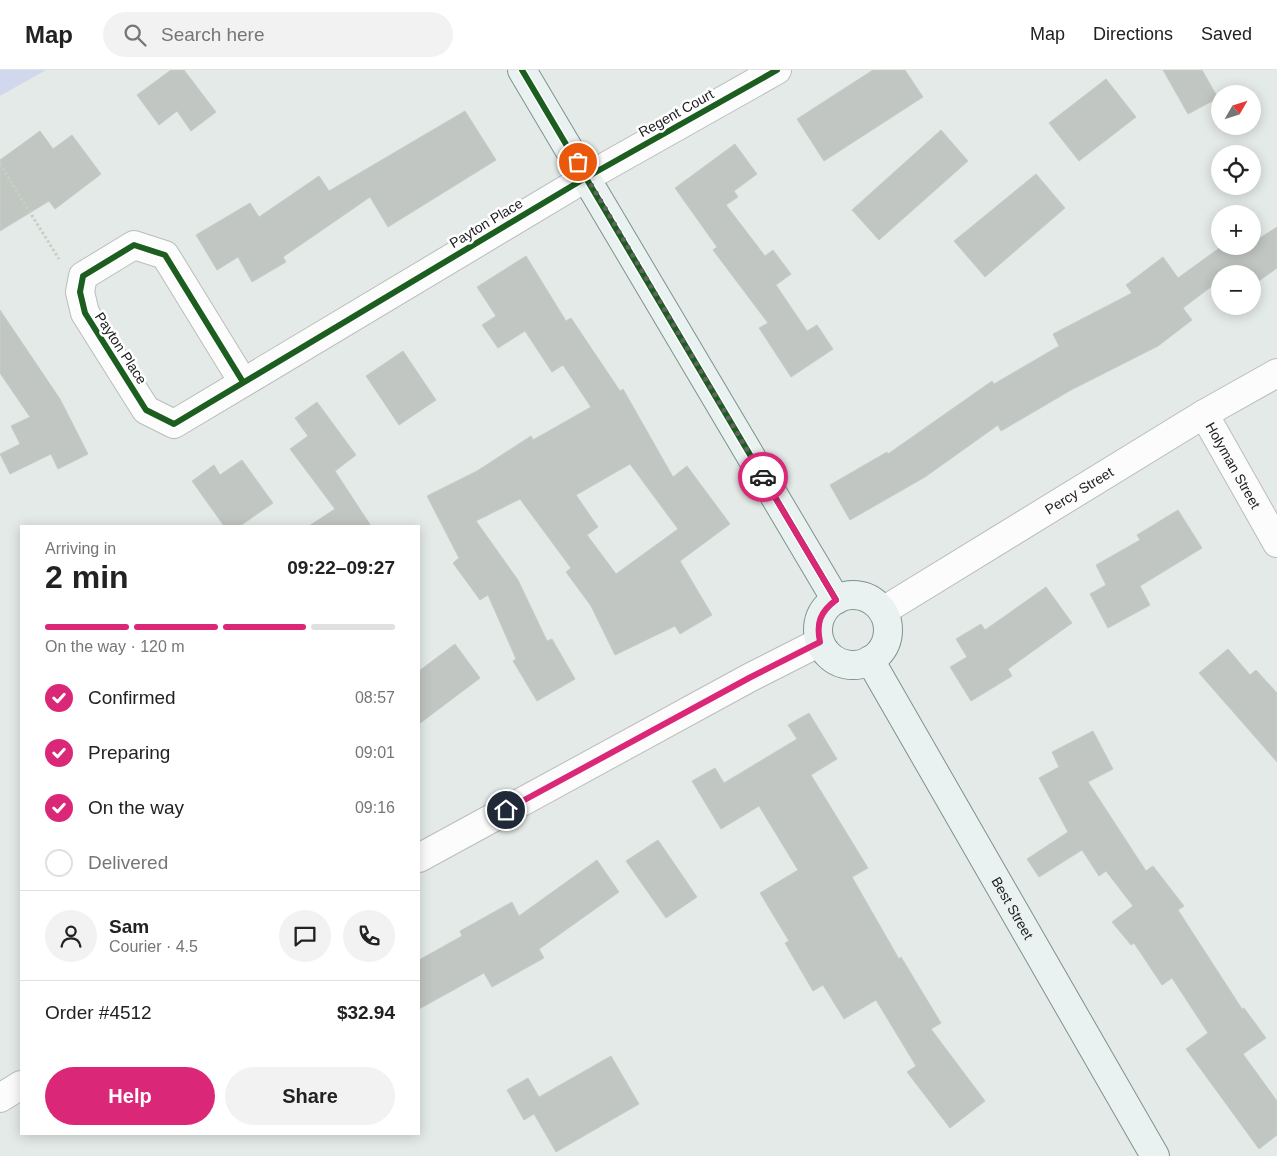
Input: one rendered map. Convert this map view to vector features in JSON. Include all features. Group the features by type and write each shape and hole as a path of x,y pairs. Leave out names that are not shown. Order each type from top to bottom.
{"street":[{"path":"522,70 836,600"},
{"name":"Regent Court","path":"587,177 778,70"},
{"name":"Payton Place","path":"80,292 85,313 146,410 174,424 587,177"},
{"path":"80,292 83,276 134,245 165,255 243,382"},
{"name":"Percy Street","path":"883,611 1204,414 1277,373"},
{"name":"Holyman Street","path":"1204,414 1277,543"},
{"path":"852,594 864,596 883,611 887,622 888,634 885,645 870,660 859,664 847,664 835,660 820,642 818,630 820,618 825,608 836,600 852,594"},
{"path":"420,857 749,678 820,642"},
{"name":"Best Street","path":"870,660 1155,1156"}],"path":[{"path":"0,164 80,292"}],"shaded area":[{"path":"0,70 46,70 0,96"}],"building":[{"path":"171,70 184,70 216,112 191,131 177,111 159,125 137,95"},
{"path":"873,70 905,70 923,97 824,161 797,119"},
{"path":"1163,70 1202,70 1211,86 1211,102 1188,114"},
{"path":"1106,79 1136,117 1079,161 1049,123"},
{"path":"465,111 496,160 388,227 370,197 283,257 286,262 252,282 238,257 217,270 196,235 250,203 259,217 319,176 329,191"},
{"path":"941,130 968,161 879,240 852,210"},
{"path":"40,131 53,149 72,135 101,174 55,209 49,201 0,231 0,160"},
{"path":"735,144 757,174 734,191 738,197 726,205 765,256 773,250 791,274 776,285 807,331 817,325 833,349 791,377 759,328 768,323 713,250 717,247 675,188"},
{"path":"1036,174 1065,208 985,277 954,241"},
{"path":"1277,227 1277,268 1261,280 1261,265 1211,265 1211,287 1183,308 1192,320 1158,346 1071,390 1001,431 998,425 925,477 850,520 830,485 887,452 888,454 992,381 994,384 1059,346 1053,334 1132,293 1126,285 1163,257 1178,278 1211,254 1261,255 1261,237"},
{"path":"526,256 566,321 571,318 620,391 623,389 673,477 687,466 730,524 680,561 712,615 680,634 675,626 615,655 591,606 566,572 571,568 520,499 476,521 518,580 547,641 552,639 575,679 537,701 513,661 516,659 488,595 480,600 453,563 459,558 427,496 477,471 531,436 533,440 591,407 563,365 552,372 525,331 498,348 482,325 496,316 477,287","holes":["630,464 678,529 616,574 587,535 598,527 576,495"]},
{"path":"0,310 60,399 88,454 58,469 51,454 10,474 0,454 20,444 11,426 30,417 0,373"},
{"path":"403,351 436,400 399,425 366,376"},
{"path":"317,402 356,455 335,471 370,525 311,525 335,509 290,449 308,436 295,418"},
{"path":"242,460 273,503 241,525 223,525 192,481 214,465 220,475"},
{"path":"1178,510 1202,548 1140,586 1150,605 1108,628 1090,594 1106,585 1096,565 1140,540 1137,535"},
{"path":"1046,587 1072,623 1008,669 1012,676 971,701 950,667 967,657 956,639 981,624 985,630"},
{"path":"455,644 480,678 420,723 420,670"},
{"path":"1228,649 1250,675 1256,670 1277,693 1277,762 1199,673"},
{"path":"809,713 837,759 811,775 868,868 852,877 899,959 901,957 941,1023 931,1029 985,1101 950,1128 907,1072 916,1066 876,1000 844,1019 823,985 813,991 785,943 789,941 760,893 798,870 759,806 721,829 692,781 715,768 724,783 797,739 788,725"},
{"path":"1093,731 1113,769 1088,782 1146,871 1153,866 1184,906 1178,910 1242,1009 1244,1008 1266,1038 1243,1054 1277,1101 1277,1135 1259,1149 1186,1049 1208,1033 1172,978 1162,985 1134,943 1131,945 1112,922 1133,906 1106,871 1099,876 1082,850 1039,877 1027,859 1068,832 1039,778 1059,767 1052,752"},
{"path":"658,840 697,897 666,918 626,861"},
{"path":"597,860 619,892 539,949 544,958 492,987 484,973 420,1008 420,959 462,936 460,931 512,902 519,916"},
{"path":"611,1056 639,1104 556,1152 534,1114 524,1120 507,1090 528,1078 539,1097"}],"cycle path":[{"path":"522,70 836,600"},
{"path":"243,382 165,255 134,245 83,276 80,292 85,313 146,410 174,424 587,177 777,70"}],"way so far":[{"path":"578,162 763,477"}],"route":[{"path":"506,810 749,678 820,642 818,630 820,618 825,608 836,600 763,477"}]}
